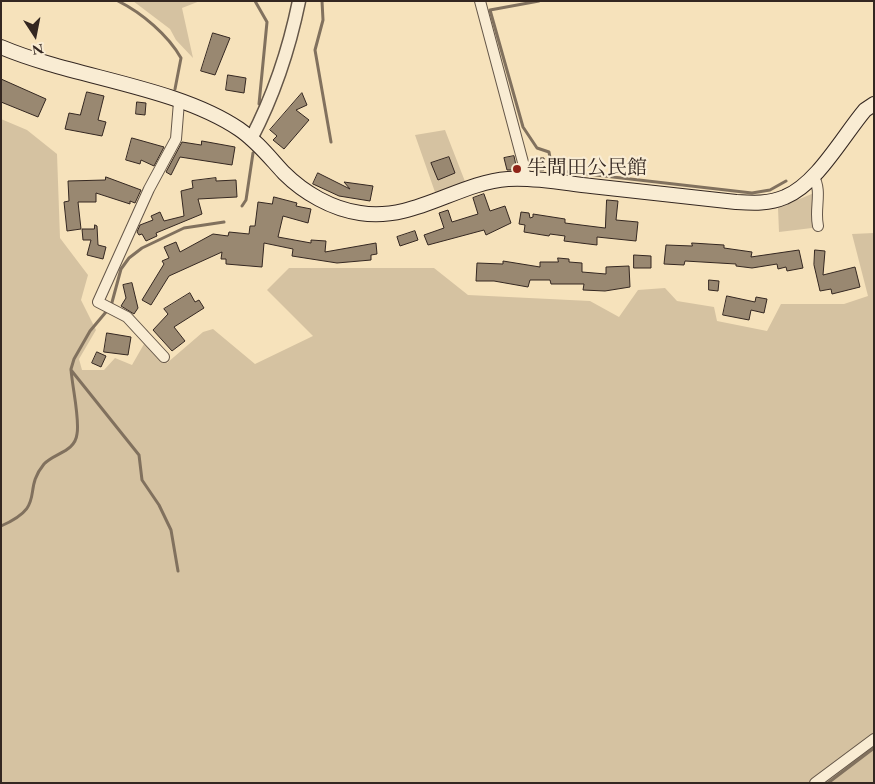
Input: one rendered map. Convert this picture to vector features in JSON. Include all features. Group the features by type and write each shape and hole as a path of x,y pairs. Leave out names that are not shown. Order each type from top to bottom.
{"main road":[{"path":"1,48 46,64 179,102 213,114 252,139 286,175 309,193 333,206 360,213 384,215 409,210 485,184 507,180 525,180 736,202 765,203 786,197 813,175 854,123 874,104"}],"street":[{"path":"252,139 263,118 289,49 299,1"},
{"path":"483,2 524,166 525,180"},
{"path":"164,357 127,318 98,302 133,222 176,139 179,102"},
{"path":"813,175 818,183 818,226"},
{"path":"815,783 874,739"}],"shaded area":[{"path":"133,1 200,1 182,8 193,58 176,40 170,29"},
{"path":"1,119 27,130 57,154 60,238 88,275 81,300 96,330 79,359 82,370 104,370 115,358 132,365 144,344 167,363 203,332 213,329 255,364 313,336 267,290 289,268 434,268 468,295 590,301 619,317 638,290 665,288 677,301 714,307 717,321 767,331 781,304 844,304 868,296 852,234 874,233 874,783 1,783"},
{"path":"445,130 466,184 436,195 415,135"},
{"path":"814,193 812,228 779,232 778,208"}],"building":[{"path":"213,33 230,38 215,75 201,71"},
{"path":"228,75 246,78 244,93 226,90"},
{"path":"1,79 46,99 38,117 1,102"},
{"path":"87,92 104,96 98,120 106,122 102,136 65,129 69,113 80,115"},
{"path":"302,93 307,105 296,110 309,120 284,149 273,140 277,136 270,130"},
{"path":"137,102 146,103 145,115 136,114"},
{"path":"132,138 164,147 154,166 141,160 140,164 126,160"},
{"path":"202,141 235,147 232,165 180,157 171,175 166,172 182,142 201,145"},
{"path":"514,156 517,170 507,170 504,158"},
{"path":"449,157 455,173 438,180 431,163"},
{"path":"534,158 544,158 544,170 534,170"},
{"path":"318,173 350,189 344,182 373,186 370,201 339,196 313,184"},
{"path":"106,177 141,190 135,203 130,201 130,204 96,193 96,202 78,202 81,229 67,231 64,202 69,201 68,181 105,180"},
{"path":"216,178 216,181 236,180 237,197 198,199 202,214 156,233 157,236 146,241 142,234 139,235 137,232 140,225 153,220 151,216 160,212 164,221 184,216 181,191 193,188 192,181"},
{"path":"484,194 490,211 505,206 511,223 486,235 484,230 428,245 424,235 444,228 439,213 448,210 452,222 478,214 473,198"},
{"path":"274,197 297,203 296,206 311,209 308,223 283,216 278,237 311,243 311,240 326,241 325,252 376,243 377,254 371,255 371,260 337,263 292,256 293,249 264,243 262,267 226,264 226,259 221,259 222,252 169,276 151,305 142,300 164,264 162,261 169,258 164,247 176,242 180,252 213,234 228,236 229,232 249,234 250,226 255,226 258,202 272,204"},
{"path":"607,200 618,201 616,220 638,222 636,241 597,237 597,245 564,241 565,236 550,234 549,236 524,232 525,225 519,224 521,212 529,213 530,218 533,217 533,214 565,219 565,223 605,228"},
{"path":"95,225 97,226 98,245 106,247 103,259 87,255 91,240 83,240 82,229 94,229"},
{"path":"415,231 418,240 400,246 397,237"},
{"path":"692,243 724,245 724,248 752,252 751,257 799,250 803,268 787,271 786,267 778,269 777,264 752,268 736,266 736,264 685,261 684,265 664,264 666,245 692,246"},
{"path":"815,250 825,251 823,275 855,267 860,287 832,294 831,289 820,291 814,265"},
{"path":"634,255 651,256 651,268 634,268"},
{"path":"558,258 569,259 569,262 582,263 582,272 606,274 606,267 629,266 630,287 605,291 583,290 584,284 551,284 550,280 530,280 528,287 494,281 476,281 477,263 503,264 503,261 540,267 540,262 558,262"},
{"path":"709,280 719,281 718,291 709,290"},
{"path":"132,283 138,308 134,314 121,306 126,298 123,285"},
{"path":"190,293 195,302 199,300 204,308 174,327 185,341 172,351 153,330 168,314 164,309"},
{"path":"727,296 755,302 756,297 767,299 764,313 751,310 749,320 723,315"},
{"path":"107,333 131,337 128,355 104,352"},
{"path":"97,352 106,356 101,367 92,363"}],"waterway":[{"path":"118,1 154,25 176,49 181,58 175,89"},
{"path":"255,1 267,22 259,104"},
{"path":"322,1 323,20 315,50 331,142"},
{"path":"539,1 490,10 523,127 537,148 549,152 552,170 752,193 770,190 786,181"},
{"path":"242,206 246,200 253,153"},
{"path":"1,526 15,518 29,505 37,474 44,464 68,449 75,440 78,428 71,369 74,359 90,331 111,306 121,269 129,258 142,248 184,228 224,222"},
{"path":"71,370 139,455 142,480 159,505 171,530 178,571"},
{"path":"828,783 874,748"}],"place":[{"name":"牛間田公民館","path":"517,169"}]}
